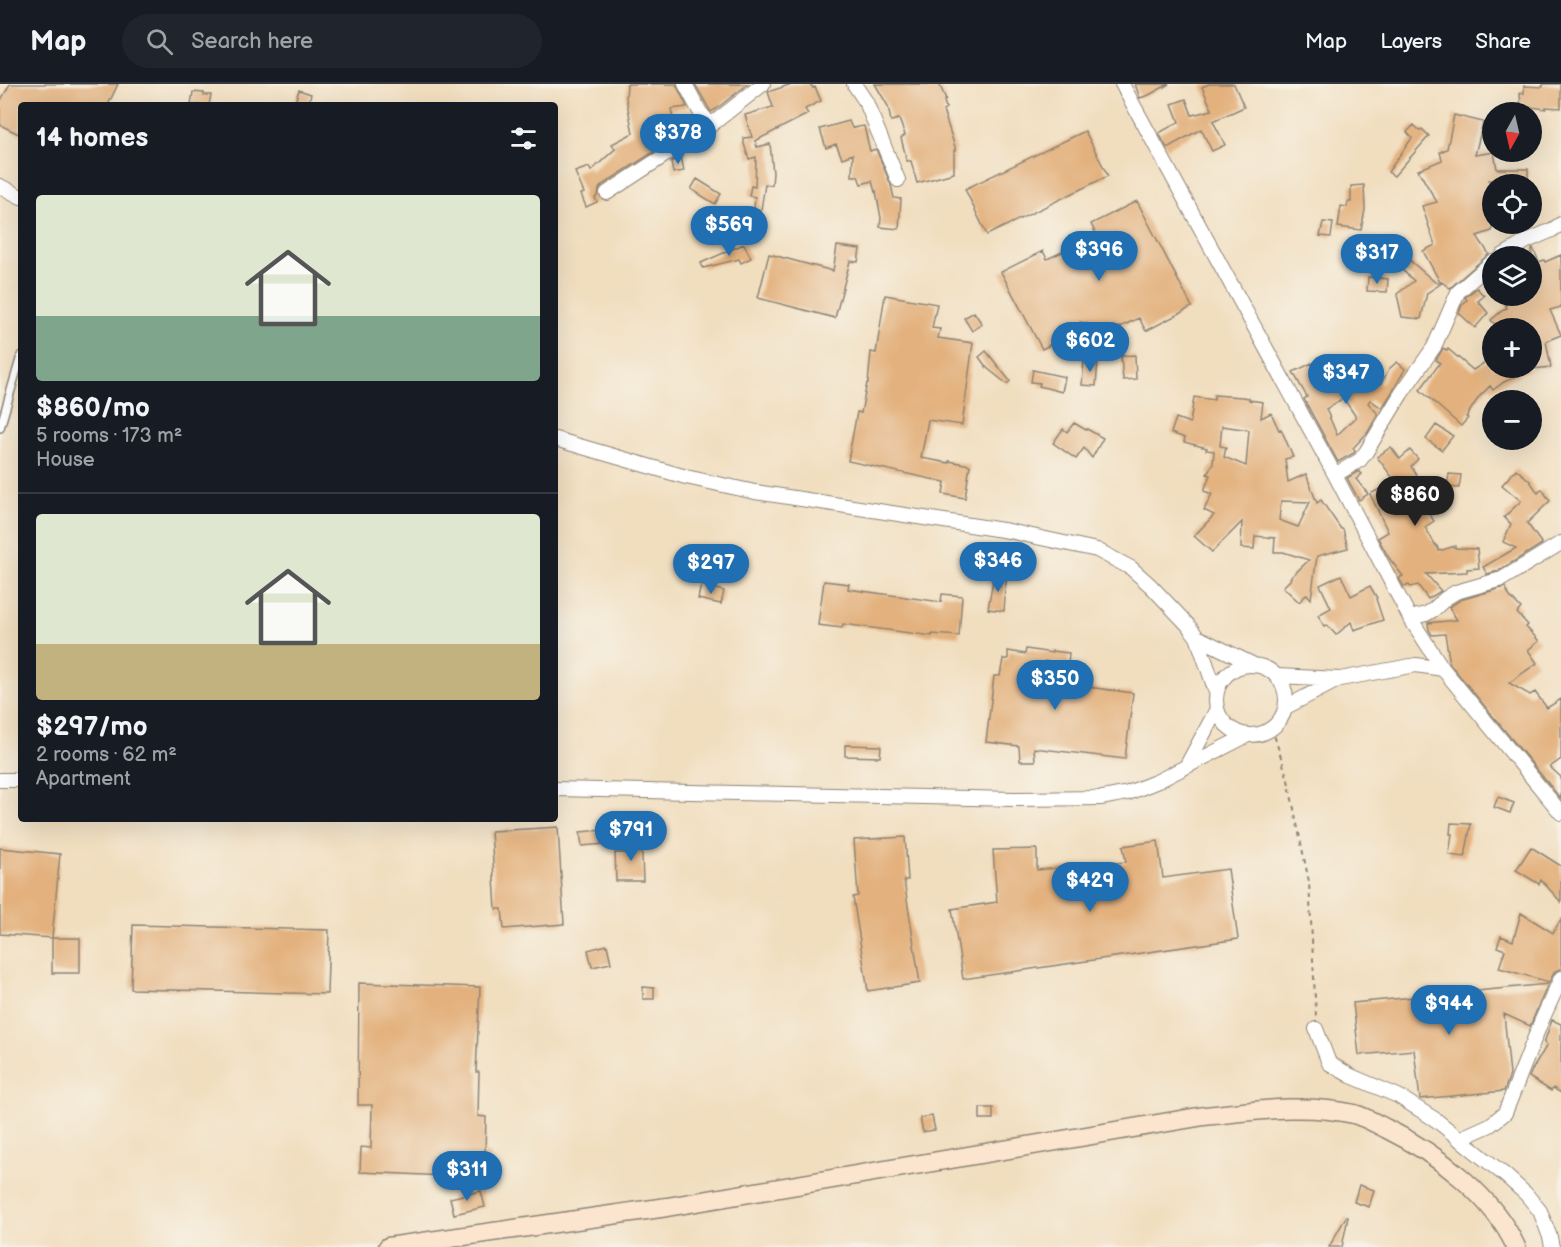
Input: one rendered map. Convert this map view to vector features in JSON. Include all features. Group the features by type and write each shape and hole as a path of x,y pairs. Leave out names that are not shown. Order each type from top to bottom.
{"main road":[{"path":"388,1247 465,1239 778,1189 1192,1118 1284,1108 1355,1115 1400,1136 1431,1154 1466,1183 1492,1209 1510,1234 1516,1247"}],"street":[{"path":"685,84 700,112 711,125"},
{"path":"608,193 711,125 763,84"},
{"path":"854,84 866,102 898,180"},
{"path":"1122,84 1335,475 1410,618 1443,669 1561,813"},
{"path":"0,186 18,195"},
{"path":"1519,246 1561,224"},
{"path":"1335,475 1360,460 1366,453 1401,394 1434,347 1458,291 1482,271"},
{"path":"558,441 686,477 755,492 1009,531 1097,550 1131,568 1188,625 1197,637 1216,693"},
{"path":"1410,618 1426,614 1456,592 1502,579 1561,543"},
{"path":"1197,637 1254,665"},
{"path":"1277,675 1285,690 1286,707 1283,715 1272,728 1257,735 1248,735 1225,724 1217,709 1216,693 1219,684 1230,671 1246,665 1263,666 1277,675 1340,679 1416,665 1443,669"},
{"path":"1286,707 1340,679"},
{"path":"1187,765 1217,709"},
{"path":"558,789 1016,799 1102,798 1128,793 1158,781 1248,735"},
{"path":"0,780 18,780"},
{"path":"1459,1138 1490,1125 1505,1113 1561,978"},
{"path":"1316,1029 1329,1063 1351,1076 1398,1096 1436,1120 1526,1194 1540,1211 1552,1247"}],"lane":[{"path":"0,428 18,366"}],"path":[{"path":"1272,728 1288,780 1309,882 1316,1029"}],"building":[{"path":"10,84 118,84 109,102 18,102 18,134 0,125 0,102"},
{"path":"627,84 676,84 687,107 671,109 677,137 602,185 595,198 597,202 586,207 581,194 584,193 575,172 589,167 591,171 615,149 612,144 633,133 626,98"},
{"path":"695,84 748,84 711,112"},
{"path":"792,84 810,84 813,88 815,87 821,101 805,109 808,114 755,141 757,147 770,144 773,173 772,185 765,184 761,210 754,209 755,197 749,196 751,186 755,187 756,157 749,159 744,144 744,138 752,137 745,115 773,107 768,92"},
{"path":"875,84 939,84 946,99 944,101 946,108 943,110 956,150 954,150 954,173 917,183 911,161 907,161 901,138 905,135 899,119 891,121 888,106"},
{"path":"1135,84 1169,84 1140,98"},
{"path":"1209,84 1234,84 1244,107 1213,121 1225,145 1212,151 1201,129 1167,148 1159,133 1179,122 1172,104 1186,99 1192,115 1212,110 1202,87"},
{"path":"1543,84 1561,84 1561,108 1542,108 1542,102 1521,102 1520,93 1524,93 1524,86 1543,87"},
{"path":"299,90 311,94 309,102 295,102"},
{"path":"193,92 211,95 210,102 191,102"},
{"path":"1454,115 1482,122 1475,155 1482,154 1482,162 1496,162 1497,169 1528,169 1528,174 1482,174 1483,234 1477,236 1484,246 1482,260 1450,288 1439,280 1423,251 1435,245 1422,206 1437,202 1418,170 1442,160 1440,152 1447,149"},
{"path":"849,121 852,128 864,126 870,151 876,149 894,198 901,199 899,229 880,227 881,218 876,191 872,181 861,184 858,176 852,176 853,154 842,158 836,144 826,148 820,129"},
{"path":"1414,125 1429,136 1394,176 1388,172 1412,138 1407,132"},
{"path":"1085,131 1108,176 987,235 965,189"},
{"path":"681,156 684,171 673,173 671,162"},
{"path":"697,179 721,194 715,204 691,189"},
{"path":"1364,185 1365,210 1361,230 1338,227 1341,206 1347,207 1348,202 1351,202 1351,186"},
{"path":"1137,201 1192,307 1146,331 1139,318 1090,341 1086,332 1087,323 1080,322 1078,331 1042,349 1001,272 1043,251 1047,259 1097,236 1091,224"},
{"path":"744,212 747,221 762,218 750,234 742,239 730,227"},
{"path":"1323,222 1333,223 1331,237 1320,236"},
{"path":"744,244 751,258 741,263 739,259 703,268 701,263"},
{"path":"837,246 860,249 858,262 850,261 835,318 758,298 769,254 833,271"},
{"path":"1561,255 1561,307 1550,310 1561,335 1546,341 1551,367 1542,368 1542,318 1493,318 1507,308 1506,306 1542,306 1542,261 1545,262"},
{"path":"1407,258 1435,282 1442,283 1427,293 1421,319 1402,317 1397,294 1414,281 1399,267"},
{"path":"1368,277 1388,279 1387,292 1367,291"},
{"path":"1477,288 1482,294 1482,298 1478,301 1488,313 1475,328 1459,313 1467,300 1465,297"},
{"path":"885,295 937,304 932,328 940,329 938,338 973,343 962,425 928,420 921,458 970,465 965,498 943,494 945,482 848,461 857,412 861,413 868,383 871,352 876,353"},
{"path":"974,312 982,324 972,331 964,318"},
{"path":"1443,348 1447,351 1448,349 1473,370 1482,364 1482,378 1513,378 1493,390 1490,386 1482,390 1482,394 1466,417 1468,418 1461,426 1420,390 1440,363 1436,360"},
{"path":"986,351 1010,381 1007,384 987,368 979,357"},
{"path":"1135,355 1136,379 1123,380 1121,356"},
{"path":"1084,360 1098,360 1096,386 1082,385"},
{"path":"1397,362 1405,369 1391,394 1382,408 1370,400 1368,403 1378,414 1368,432 1353,448 1354,453 1338,462 1304,399 1307,397 1293,372 1312,363 1319,381 1338,377 1342,399 1326,409 1337,435 1356,417 1342,396 1362,375 1381,384 1389,369"},
{"path":"1033,370 1065,377 1062,392 1039,386 1040,383 1031,382"},
{"path":"1214,395 1249,398 1249,400 1263,402 1261,418 1271,413 1293,457 1285,459 1288,482 1306,474 1317,503 1321,500 1343,529 1348,548 1317,556 1311,599 1307,594 1299,602 1283,587 1309,560 1283,552 1274,552 1275,538 1255,536 1254,549 1241,548 1242,522 1212,552 1194,536 1214,515 1204,510 1212,494 1204,491 1210,475 1207,474 1213,464 1214,451 1184,442 1185,438 1171,433 1176,418 1190,423 1194,397 1214,400","holes":["1222,426 1249,430 1246,466 1224,457 1226,447 1220,446","1281,501 1310,502 1298,527 1279,520"]},
{"path":"1074,423 1103,438 1092,458 1084,448 1076,459 1053,443 1063,429 1067,432"},
{"path":"1436,425 1453,436 1442,450 1426,439"},
{"path":"1391,447 1400,459 1410,450 1418,459 1411,466 1423,486 1441,488 1438,508 1428,512 1434,521 1425,527 1439,551 1455,546 1455,548 1477,549 1479,568 1467,569 1467,572 1426,574 1441,591 1428,599 1418,585 1404,587 1399,578 1403,576 1389,558 1378,538 1388,532 1370,494 1395,481 1377,457"},
{"path":"1516,469 1530,481 1538,493 1542,489 1550,501 1527,523 1542,544 1498,571 1487,574 1483,567 1516,548 1503,542 1511,524 1504,517 1521,501 1502,485"},
{"path":"1359,471 1362,474 1356,479 1368,494 1359,500 1347,478"},
{"path":"1449,474 1461,475 1459,488 1447,487"},
{"path":"994,574 1007,576 1004,611 988,609"},
{"path":"1341,575 1351,596 1370,586 1377,598 1383,620 1354,630 1351,622 1336,635 1327,625 1324,626 1318,615 1331,608 1320,585"},
{"path":"824,581 849,584 848,589 941,602 942,594 962,596 959,636 932,634 932,636 843,624 842,628 818,625"},
{"path":"701,585 724,591 721,604 698,599"},
{"path":"1505,587 1510,597 1521,608 1517,613 1539,641 1528,650 1537,663 1509,683 1530,695 1535,692 1547,708 1561,699 1561,759 1550,767 1561,777 1561,799 1450,664 1445,634 1432,635 1429,630 1428,623 1457,620 1449,607 1460,600"},
{"path":"1026,649 1069,653 1068,665 1044,661 1041,681 1133,693 1125,759 1034,748 1035,761 1020,761 1019,746 986,742 994,676 1000,676 1003,659 1008,659 1008,651 1025,654"},
{"path":"845,745 881,746 880,757 845,756"},
{"path":"1498,797 1514,803 1510,813 1494,807"},
{"path":"1451,823 1471,824 1465,857 1449,855"},
{"path":"558,827 564,924 504,929 502,909 496,909 491,831"},
{"path":"603,830 605,844 582,846 580,832"},
{"path":"641,831 643,881 616,881 615,853 633,853 630,833"},
{"path":"905,837 908,880 904,880 920,983 868,991 853,897 858,896 854,840"},
{"path":"1158,841 1163,878 1228,869 1238,939 963,979 952,909 997,902 993,850 1037,849 1037,870 1126,862 1123,846"},
{"path":"1531,847 1561,866 1561,902 1541,880 1539,884 1516,870"},
{"path":"0,848 60,854 52,938 0,934"},
{"path":"1521,913 1553,933 1561,919 1561,969 1555,971 1549,982 1499,968 1505,950 1497,947 1501,936 1513,941"},
{"path":"133,925 329,930 327,994 131,989"},
{"path":"52,938 80,938 80,973 52,973"},
{"path":"607,945 611,963 592,967 588,950"},
{"path":"359,983 480,987 476,1072 479,1072 478,1116 486,1117 485,1153 490,1153 489,1178 360,1172 361,1147 371,1148 372,1105 358,1105"},
{"path":"1548,984 1530,1026 1504,1014 1510,1075 1504,1091 1420,1099 1414,1050 1359,1055 1353,1003"},
{"path":"643,987 654,988 654,999 643,999"},
{"path":"1552,1020 1561,1024 1561,1093 1553,1088 1551,1091 1529,1077 1547,1045 1544,1043"},
{"path":"980,1108 993,1108 993,1119 980,1119"},
{"path":"932,1116 935,1130 923,1132 920,1118"},
{"path":"1359,1185 1374,1190 1369,1207 1354,1202"},
{"path":"481,1191 485,1207 454,1214 450,1198"},
{"path":"1348,1217 1342,1247 1329,1247"}]}
